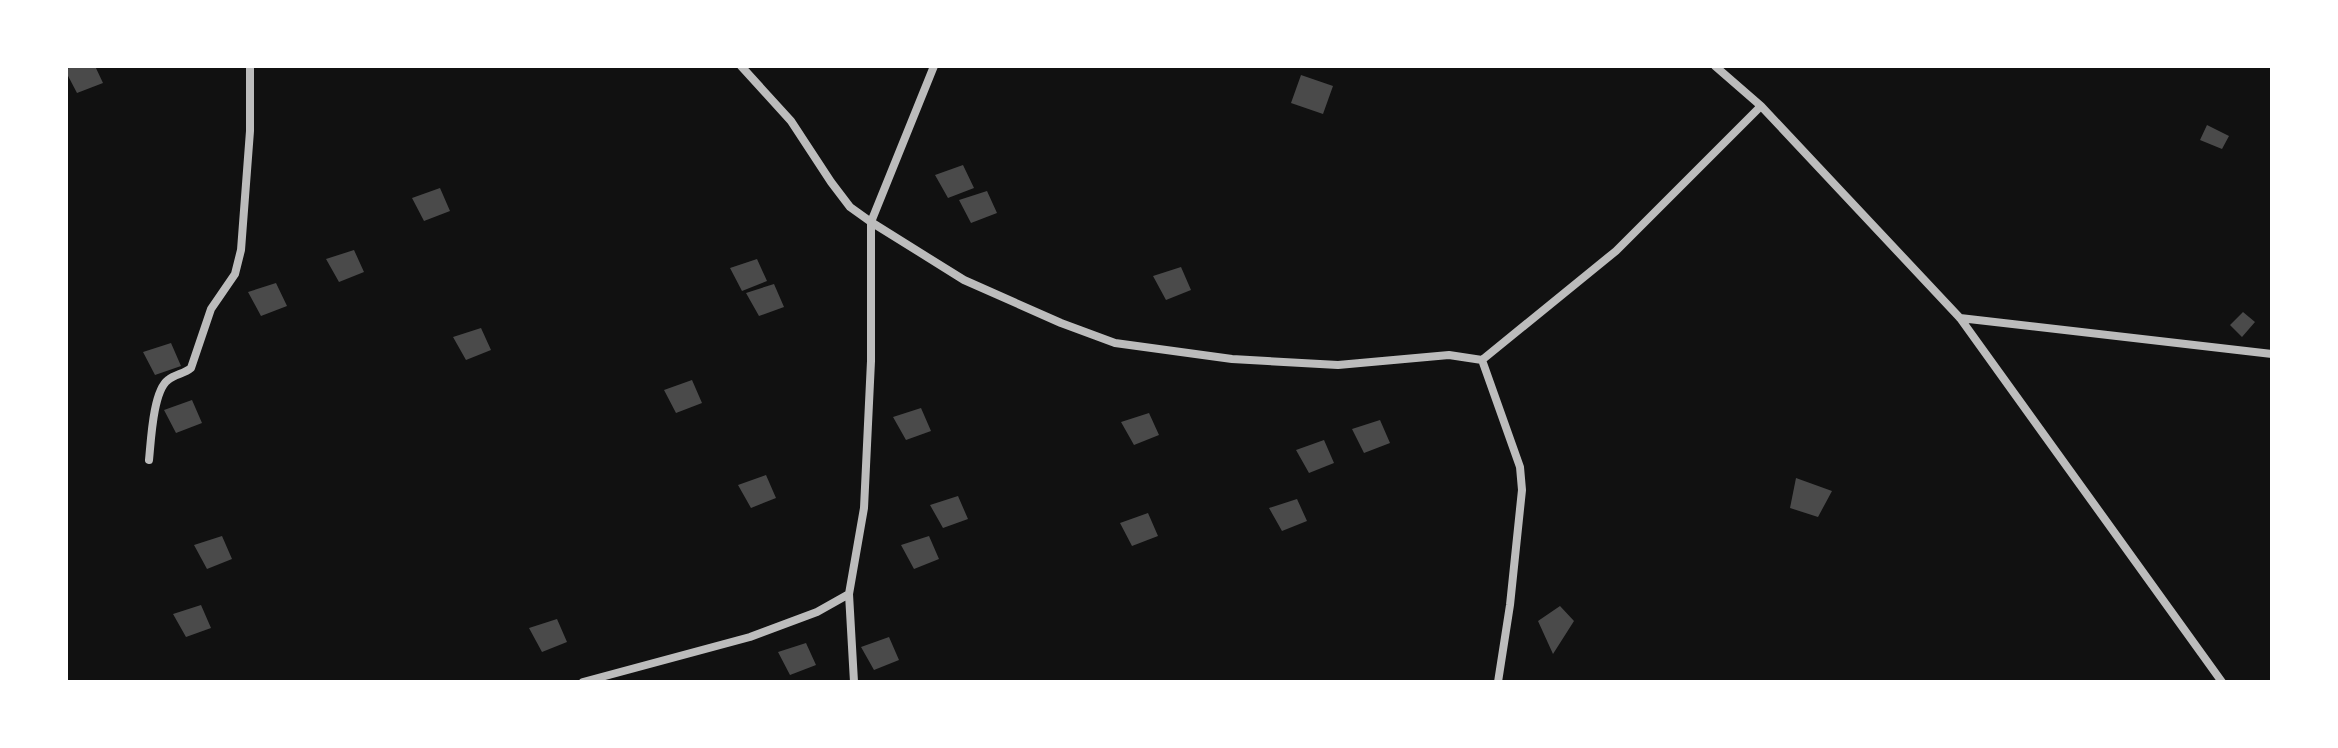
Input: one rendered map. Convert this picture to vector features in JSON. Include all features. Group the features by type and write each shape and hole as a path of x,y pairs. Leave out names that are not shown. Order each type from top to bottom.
{"street":[{"path":"149,460 162,387 169,379 191,368 211,309 235,274 241,250 250,131 250,66"},
{"path":"741,66 791,121 850,207 964,280 1115,343 1232,359 1338,365 1449,355 1482,360 1616,251 1761,106"},
{"path":"854,682 849,594 864,508 871,361 871,222 934,66"},
{"path":"1715,66 1761,106 1960,318 2222,682"},
{"path":"1960,318 2272,354"},
{"path":"1482,360 1520,467 1522,490 1498,682"},
{"path":"583,682 750,637 817,612 849,594"}],"building":[{"path":"95,66 103,83 77,93 66,72 66,69"},
{"path":"1301,75 1333,86 1323,114 1291,103"},
{"path":"2207,125 2229,136 2222,149 2200,140"},
{"path":"963,165 974,188 948,198 935,175"},
{"path":"440,188 450,211 424,221 412,198"},
{"path":"987,191 997,213 971,223 959,200"},
{"path":"354,250 364,272 339,282 326,259"},
{"path":"757,259 767,281 742,291 730,268"},
{"path":"1181,267 1191,290 1166,300 1153,276"},
{"path":"276,283 287,306 261,316 248,292"},
{"path":"774,284 784,307 759,316 746,293"},
{"path":"2243,312 2255,322 2242,337 2230,325"},
{"path":"481,328 491,350 466,360 453,337"},
{"path":"171,343 181,366 155,375 143,352"},
{"path":"692,380 702,403 676,413 664,390"},
{"path":"192,400 202,423 176,433 164,410"},
{"path":"921,408 931,431 906,440 893,417"},
{"path":"1149,413 1159,435 1134,445 1121,422"},
{"path":"1380,420 1390,443 1364,453 1352,429"},
{"path":"1324,440 1334,463 1309,473 1296,450"},
{"path":"766,475 776,498 751,508 738,485"},
{"path":"1796,478 1832,491 1818,517 1790,508"},
{"path":"958,496 968,519 943,528 930,505"},
{"path":"1297,499 1307,521 1282,531 1269,508"},
{"path":"1148,513 1158,536 1132,546 1120,523"},
{"path":"222,536 232,559 207,569 194,545"},
{"path":"929,536 939,559 914,569 901,545"},
{"path":"201,605 211,628 186,637 173,614"},
{"path":"1560,606 1574,621 1553,654 1538,621"},
{"path":"557,619 567,642 542,652 529,628"},
{"path":"889,637 899,660 874,670 861,647"},
{"path":"806,643 816,665 790,675 778,652"}]}
